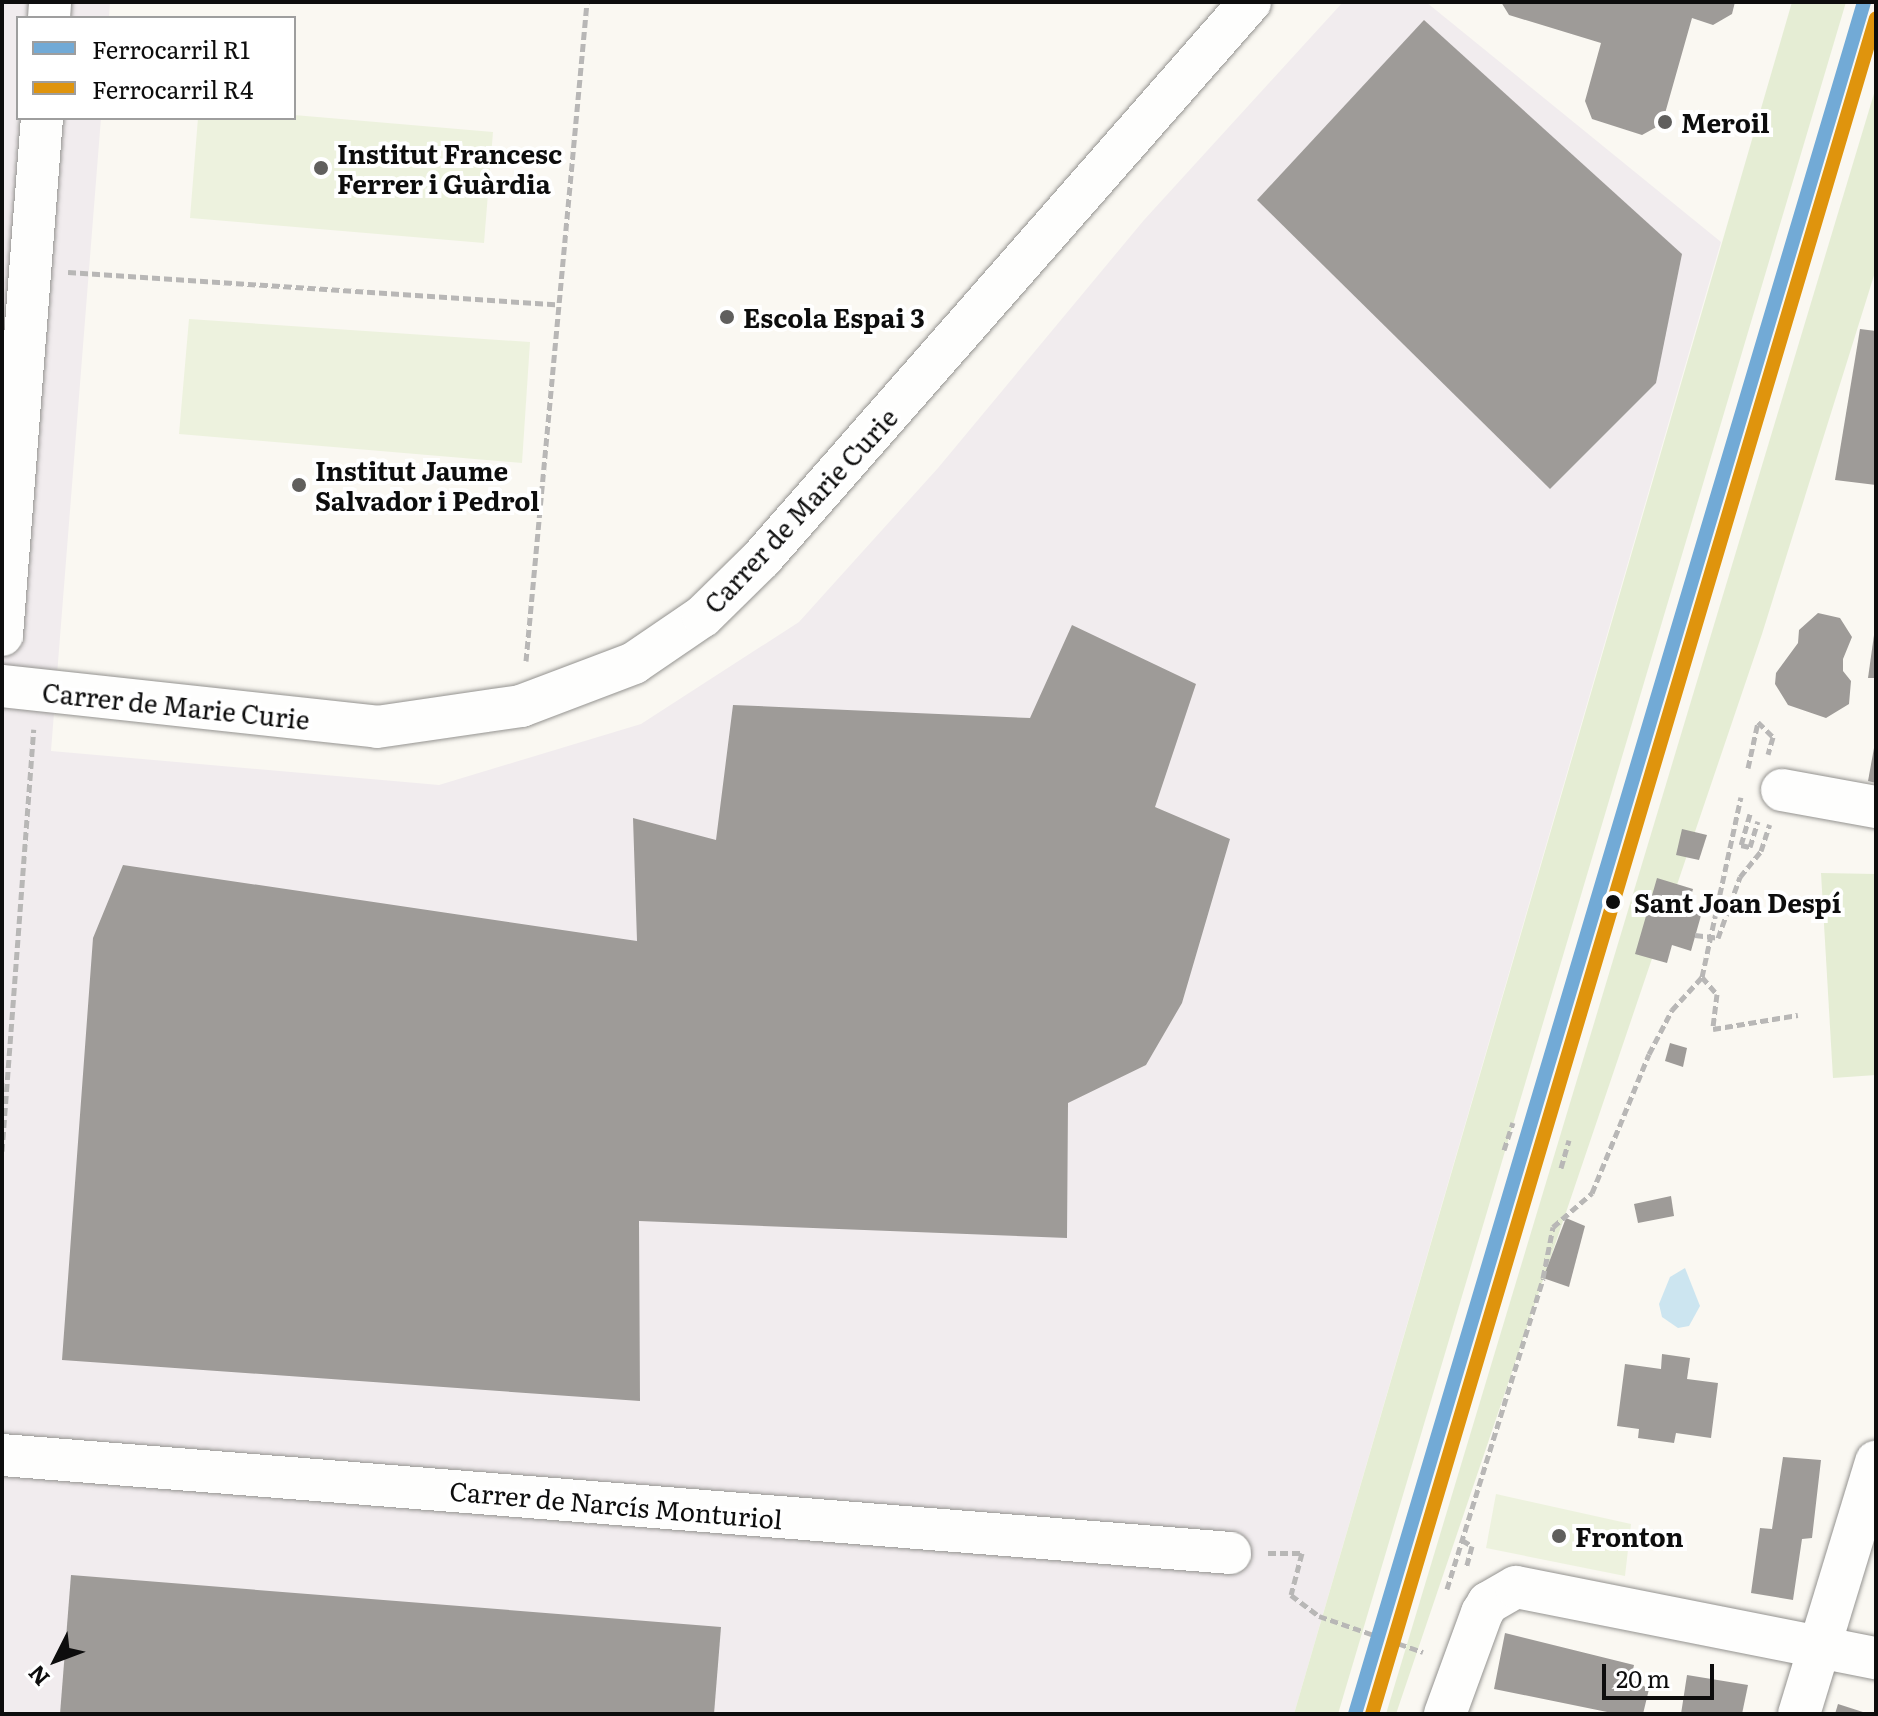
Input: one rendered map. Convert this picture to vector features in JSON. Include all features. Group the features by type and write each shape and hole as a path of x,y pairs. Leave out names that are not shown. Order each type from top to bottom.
{"street":[{"name":"Carrer de Marie Curie","path":"2,686 377,727 521,706 634,663 713,607 762,558 1250,2"},
{"path":"2,635 42,120"},
{"path":"1782,790 1876,807"},
{"name":"Carrer de Narcís Monturiol","path":"2,1455 1230,1553"},
{"path":"1799,1714 1876,1462"},
{"path":"1445,1714 1482,1613 1488,1603 1516,1587 1876,1658"}],"path":[{"path":"521,706 587,2"},
{"path":"31,269 559,305"},
{"path":"1472,1546 1462,1540 1543,1278 1553,1227 1592,1193 1649,1054 1672,1010 1702,977 1758,722"},
{"path":"1695,935 1718,938 1740,877 1761,851"},
{"path":"1702,977 1717,994 1713,1029 1798,1015"},
{"path":"1504,1150 1513,1122"},
{"path":"1561,1168 1569,1140"},
{"path":"1230,1553 1302,1553 1291,1595 1319,1616 1423,1652"}],"shaded area":[{"path":"2,2 110,2 109,16 16,16 16,120 101,120 51,751 439,785 641,724 799,622 938,468 1144,220 1343,2 1426,2 1721,242 1294,1714 2,1714"}],"green space":[{"path":"1792,2 1846,2 1338,1714 1294,1714"},
{"path":"1876,87 1876,269 1762,634 1396,1714 1386,1714"},
{"path":"296,115 493,132 484,243 190,218 198,120 296,120"},
{"path":"189,319 530,342 522,463 179,434"},
{"path":"1821,873 1876,874 1876,1075 1833,1078"},
{"name":"Fronton","path":"1496,1494 1631,1524 1625,1576 1486,1548"}],"water":[{"path":"1685,1268 1700,1306 1689,1326 1678,1328 1662,1317 1659,1304 1670,1277"}],"building":[{"path":"1501,2 1735,2 1732,14 1713,25 1692,18 1662,124 1642,135 1592,119 1585,101 1601,43 1509,15"},
{"path":"1424,20 1682,254 1656,383 1550,489 1257,200"},
{"path":"1860,329 1876,331 1876,485 1835,480"},
{"path":"1818,613 1840,618 1852,637 1843,659 1843,671 1851,681 1849,704 1826,718 1788,705 1775,684 1776,673 1798,643 1799,630"},
{"path":"1072,625 1196,684 1155,807 1230,839 1182,1003 1146,1065 1068,1103 1067,1238 639,1221 640,1401 62,1360 93,938 123,865 637,941 633,818 716,840 733,705 1030,718"},
{"path":"1874,635 1876,678 1868,678"},
{"path":"1876,748 1876,783 1868,781"},
{"path":"1682,829 1707,835 1699,860 1676,855"},
{"path":"1657,878 1693,889 1688,908 1702,912 1691,951 1672,945 1667,963 1635,954"},
{"path":"1670,1043 1687,1048 1683,1067 1665,1061"},
{"path":"1671,1196 1674,1216 1638,1223 1634,1204"},
{"path":"1566,1218 1585,1226 1569,1287 1543,1278"},
{"path":"1662,1354 1690,1358 1687,1379 1718,1383 1711,1438 1676,1433 1674,1443 1638,1438 1639,1429 1617,1426 1625,1364 1661,1369"},
{"path":"1783,1457 1821,1460 1812,1538 1802,1539 1793,1600 1751,1593 1760,1528 1772,1529"},
{"path":"71,1575 721,1627 714,1714 60,1714"},
{"path":"1505,1633 1634,1665 1631,1679 1649,1689 1643,1714 1617,1714 1494,1689"},
{"path":"1687,1675 1748,1685 1742,1714 1681,1714"},
{"path":"1838,1704 1866,1713 1866,1714 1835,1714"}],"rail line":[{"name":"R1","path":"1355,1714 1864,2"},
{"name":"R4","path":"1372,1714 1876,18"}],"place":[{"name":"Meroil","path":"1665,122"},
{"name":"Institut Francesc Ferrer i Guàrdia","path":"321,168"},
{"name":"Escola Espai 3","path":"727,317"},
{"name":"Institut Jaume Salvador i Pedrol","path":"299,485"},
{"name":"Sant Joan Despí","path":"1613,902"},
{"name":"Fronton","path":"1559,1536"}]}
